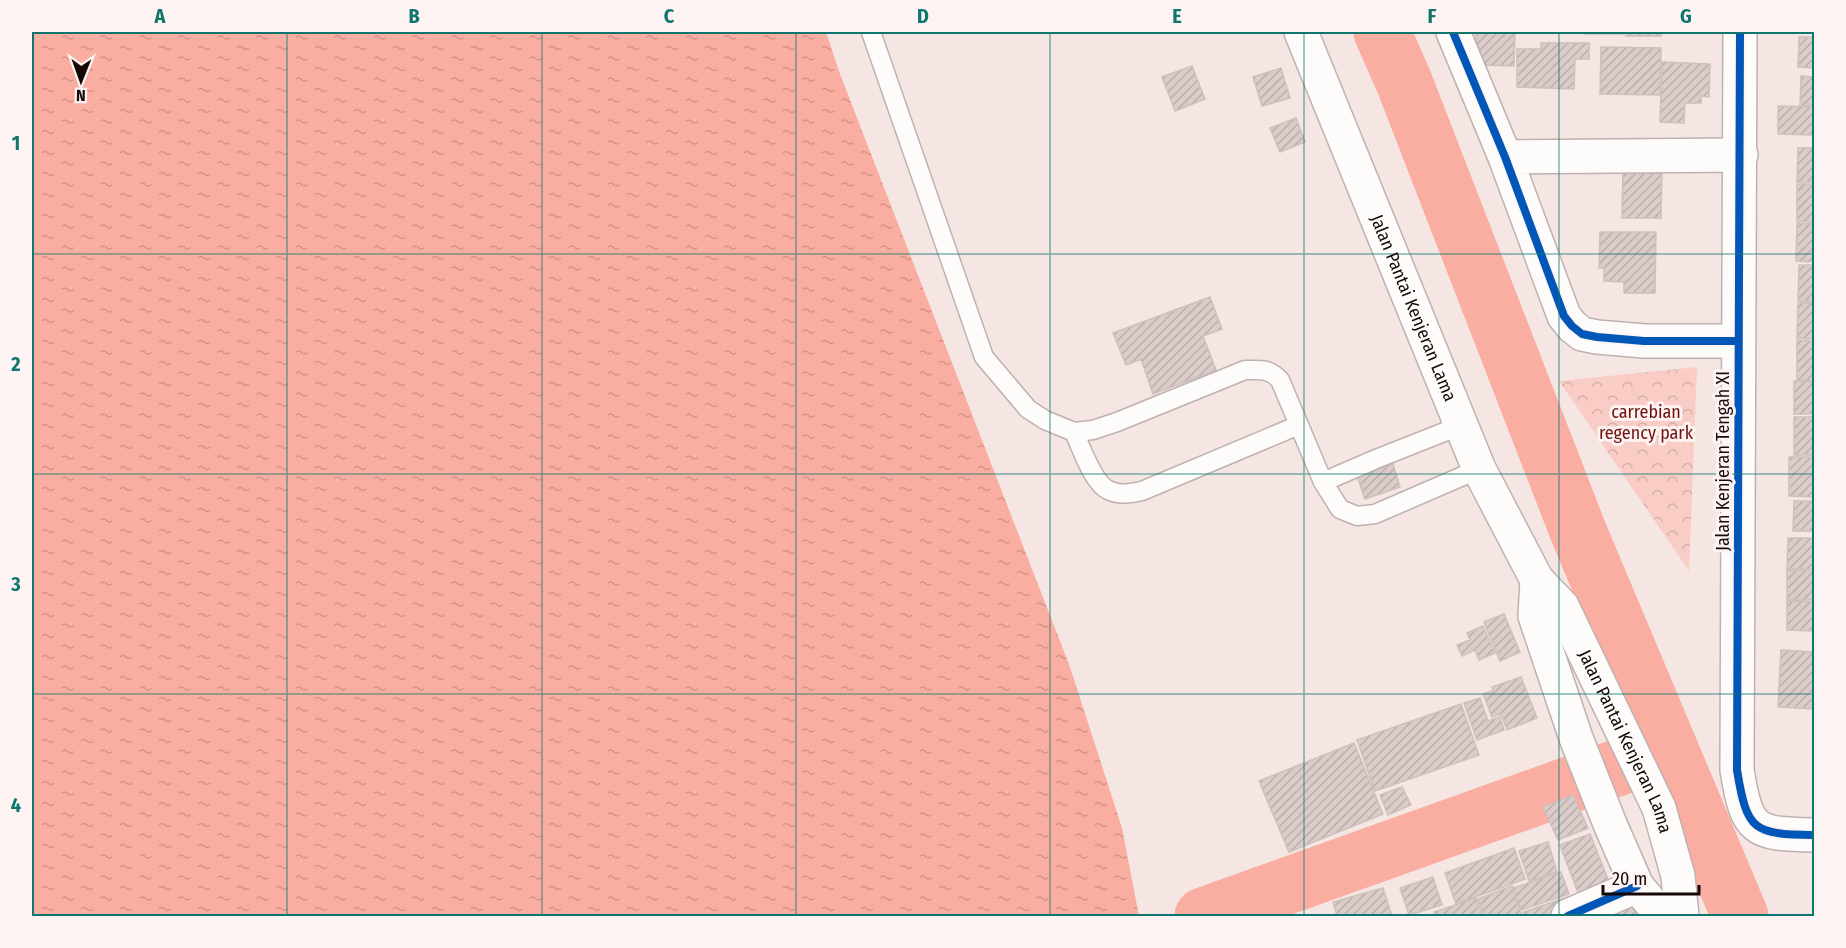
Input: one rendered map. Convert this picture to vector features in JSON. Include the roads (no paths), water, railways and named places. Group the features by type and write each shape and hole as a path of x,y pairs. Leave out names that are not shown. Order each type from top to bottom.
{"street":[{"name":"Jalan Pantai Kenjeran Lama","path":"1301,32 1479,469 1537,580 1562,606 1659,808 1678,876 1682,916"},
{"path":"1453,32 1505,157 1564,316 1572,326 1582,334 1597,338 1644,341 1738,341"},
{"name":"Jalan Kenjeran Tengah XI","path":"1740,32 1737,770 1741,795 1751,820 1761,830 1778,834 1815,835"},
{"path":"1505,157 1741,154"},
{"name":"Jalan Pantai Kenjeran Lama","path":"1537,580 1535,616 1576,738 1636,886 1662,916"},
{"path":"1568,916 1636,886"}],"lane":[{"path":"871,32 984,357 1028,409 1045,420 1074,432 1093,430 1245,370 1261,370 1273,373 1280,380 1323,482 1340,509 1357,516 1375,514 1479,469"},
{"path":"1074,432 1096,477 1107,490 1125,494 1142,491 1299,425"},
{"path":"1323,482 1462,425"}],"water":[{"path":"32,32 826,32 840,74 1070,667 1122,828 1139,916 32,916"}],"waterway":[{"path":"1382,32 1404,82 1578,531 1740,916"},
{"path":"1203,916 1670,749"}],"park label":[{"name":"carrebian regency park","path":"1646,422"}]}
